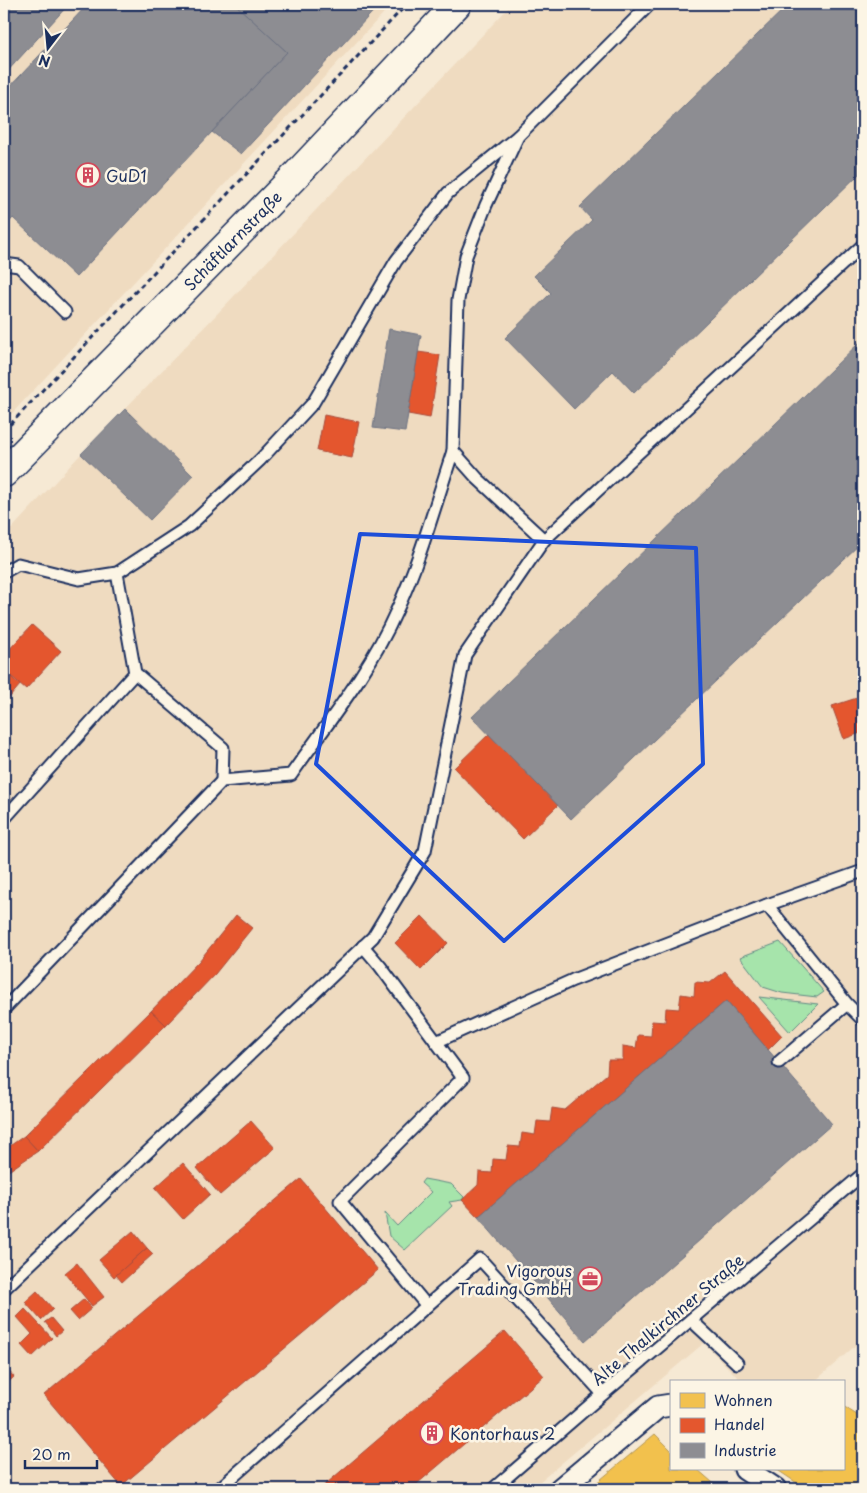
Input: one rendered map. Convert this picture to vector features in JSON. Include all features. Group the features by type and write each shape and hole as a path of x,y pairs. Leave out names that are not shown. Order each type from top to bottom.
{"main road":[{"name":"Schäftlarnstraße","path":"4,473 296,175 457,4"}],"street":[{"path":"560,1489 658,1407 670,1406"},
{"path":"746,1470 775,1489"}],"lane":[{"path":"4,572 18,564 79,579 117,573 189,526 260,460 313,403 396,261 448,193 518,136 650,4"},
{"path":"4,1010 222,781 291,775 365,670 400,605 419,555 453,451 458,300 466,256 486,205 518,136"},
{"path":"4,1289 373,937 426,852 465,655 544,540 863,245"},
{"path":"4,264 19,266 65,312"},
{"path":"453,451 477,478 544,540"},
{"path":"117,573 135,673 223,748 222,781"},
{"path":"4,819 135,673"},
{"path":"436,1042 573,980 767,905 863,871"},
{"path":"767,905 847,1004 863,1020"},
{"path":"363,946 463,1078 340,1201 427,1306"},
{"path":"780,1062 847,1004"},
{"name":"Alte Thalkirchner Straße","path":"493,1489 602,1394 863,1174"},
{"path":"219,1489 480,1259 602,1394"},
{"path":"691,1320 737,1364"}],"path":[{"path":"4,431 407,4"}],"highlighted area":[{"path":"360,534 696,548 703,764 504,941 316,764"}],"shaded area":[{"path":"4,4 392,4 4,422"},
{"path":"512,4 863,4 863,1339 816,1380 740,1380 704,1343 531,1489 4,1489 4,537 81,454"}],"green space":[{"path":"780,942 824,992 817,997 782,993 763,987 740,957"},
{"path":"759,997 818,1004 790,1032"},
{"path":"424,1179 451,1184 464,1197 462,1200 449,1202 452,1206 405,1250 389,1236 385,1213 397,1226 431,1192 421,1183"}],"building: Wohnen":[{"path":"844,1407 863,1419 863,1489 806,1489 778,1470 844,1470"},
{"path":"655,1434 670,1449 670,1470 698,1470 720,1489 598,1489 594,1485"}],"building: Handel":[{"path":"418,352 440,355 430,418 408,414"},
{"path":"324,415 359,422 352,458 317,451"},
{"path":"32,625 61,651 26,689 4,670 4,655"},
{"path":"4,671 20,685 4,704"},
{"path":"863,696 863,732 844,739 832,706"},
{"path":"489,734 558,805 523,839 454,768"},
{"path":"236,915 252,928 215,974 166,1025 151,1011 199,961"},
{"path":"422,916 448,943 421,970 395,943"},
{"path":"725,971 782,1036 768,1050 726,1001 478,1217 462,1200 478,1185 479,1172 492,1173 493,1159 506,1160 508,1146 520,1147 522,1133 535,1135 537,1121 550,1122 552,1108 565,1110 607,1074 608,1060 623,1060 623,1046 636,1048 638,1035 651,1036 652,1021 665,1022 666,1008 679,1009 681,994 694,996 695,982 710,983"},
{"path":"151,1011 166,1025 38,1151 24,1136"},
{"path":"251,1121 275,1148 220,1195 197,1168"},
{"path":"24,1136 38,1151 4,1174 4,1150"},
{"path":"183,1163 210,1194 183,1219 155,1188"},
{"path":"301,1179 378,1270 121,1486 44,1395"},
{"path":"133,1231 147,1248 114,1277 99,1260"},
{"path":"147,1248 153,1254 122,1282 116,1275"},
{"path":"77,1263 104,1297 92,1306 65,1273"},
{"path":"37,1291 53,1309 41,1320 25,1302"},
{"path":"84,1299 92,1308 78,1320 70,1311"},
{"path":"25,1309 52,1338 32,1357 21,1345 32,1334 17,1317"},
{"path":"51,1318 62,1331 56,1336 45,1322"},
{"name":"Kontorhaus 2","path":"505,1331 544,1376 411,1489 320,1489"},
{"path":"4,1366 14,1377 4,1386"}],"building: Industrie":[{"path":"4,4 69,4 4,75"},
{"name":"GuD1","path":"88,4 235,4 287,52 76,277 13,218 4,228 4,93"},
{"path":"235,4 380,4 241,154 212,132 287,52"},
{"path":"789,4 863,4 863,170 634,393 613,371 574,409 505,338 551,293 534,276 592,220 580,207"},
{"path":"389,329 421,335 405,432 373,428"},
{"path":"863,339 863,541 571,819 472,717"},
{"path":"125,409 193,476 150,520 81,454"},
{"path":"726,1001 832,1124 585,1341 478,1217"}],"place":[{"name":"GuD1","path":"88,175"},
{"name":"Vigorous Trading GmbH","path":"590,1279"},
{"name":"Kontorhaus 2","path":"432,1433"}]}
